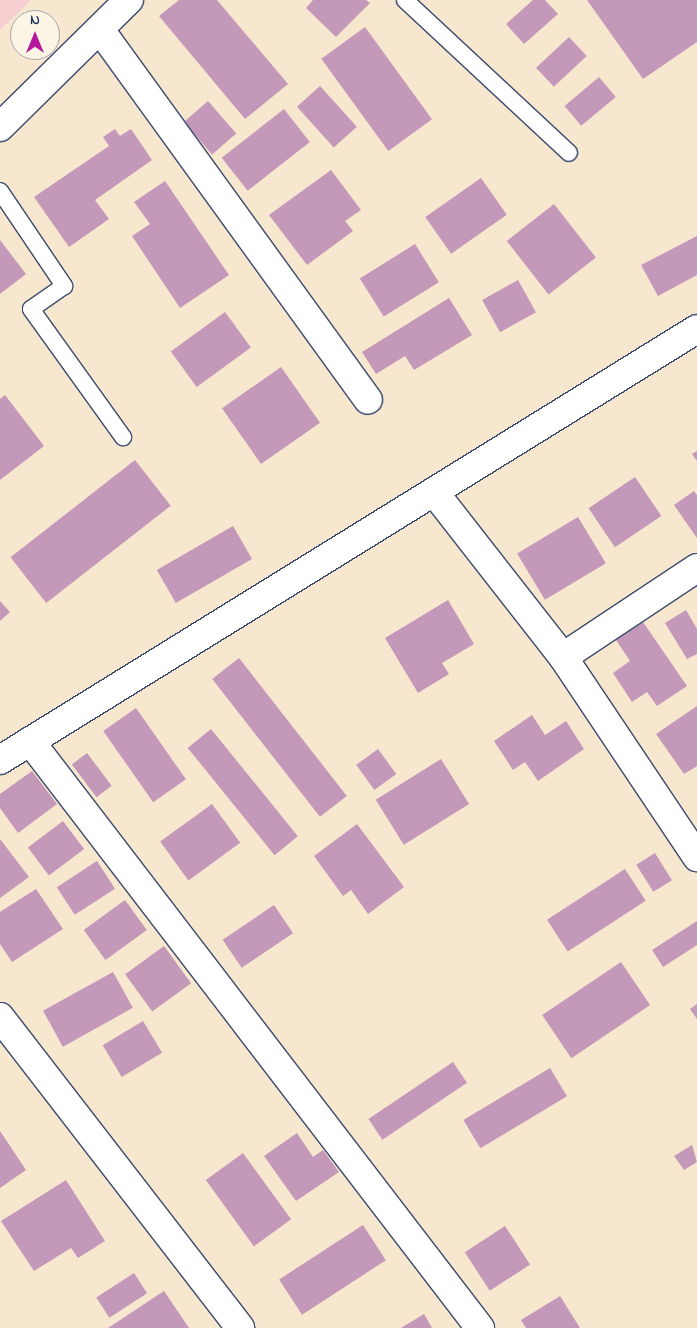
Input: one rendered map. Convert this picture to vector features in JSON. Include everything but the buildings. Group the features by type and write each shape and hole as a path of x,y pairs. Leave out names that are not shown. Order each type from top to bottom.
{"street":[{"path":"0,126 101,31 129,0"},
{"path":"101,31 368,400"},
{"path":"0,760 697,329"},
{"path":"434,492 563,657 697,857"},
{"path":"563,657 697,568"},
{"path":"30,741 480,1328"},
{"path":"0,1017 240,1328"}],"lane":[{"path":"405,0 569,153"},
{"path":"0,191 64,286 31,309 123,436"}],"shaded area":[{"path":"0,0 31,0 21,10 10,10 10,20 0,30"}]}
